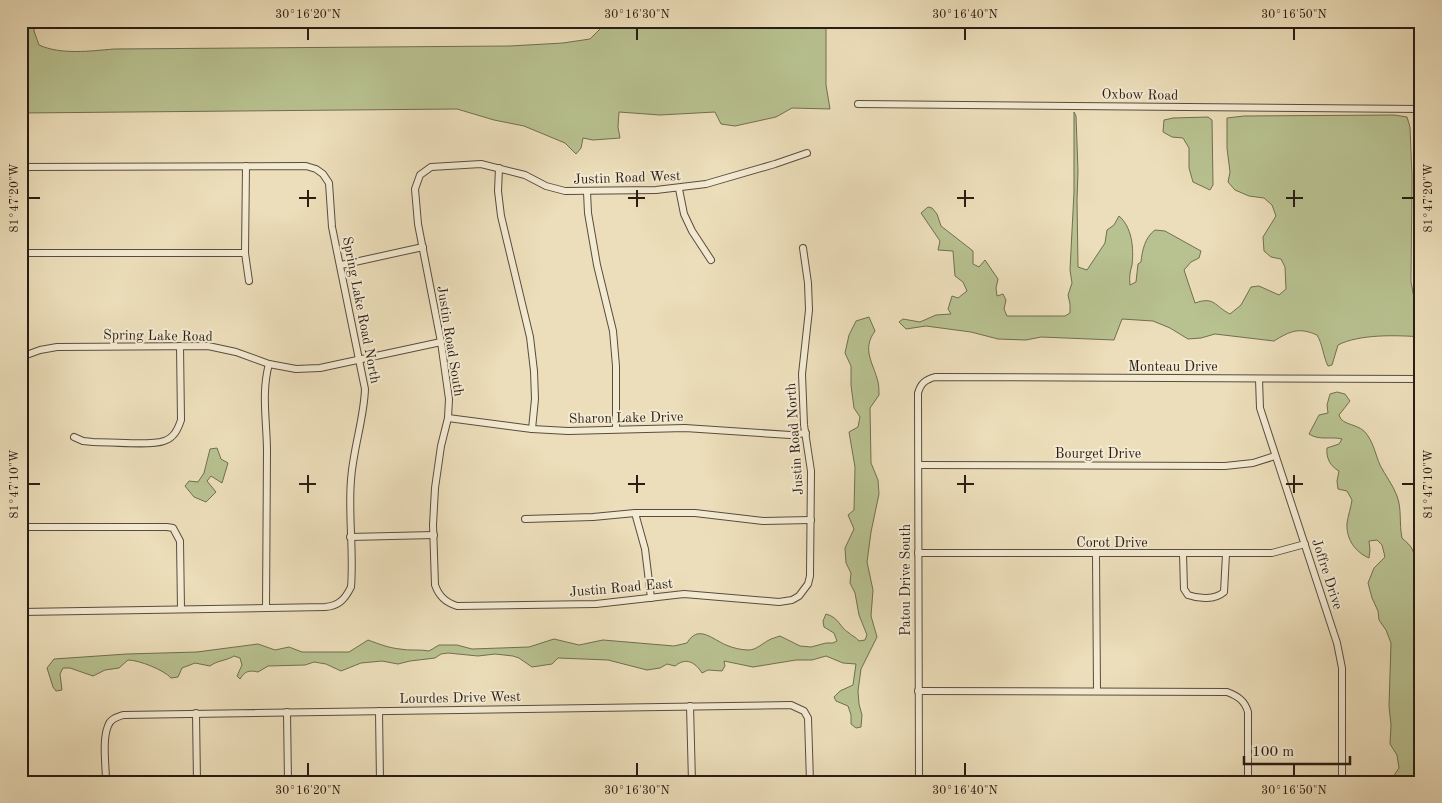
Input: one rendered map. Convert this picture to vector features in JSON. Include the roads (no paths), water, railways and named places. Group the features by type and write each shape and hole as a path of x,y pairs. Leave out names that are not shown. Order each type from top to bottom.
{"street":[{"name":"Oxbow Road","path":"858,104 1421,109"},
{"name":"Justin Road West","path":"420,175 431,167 481,164 525,175 546,186 565,191 680,189 706,184 807,153"},
{"path":"21,168 246,166 245,253 249,281"},
{"name":"Spring Lake Road North","path":"246,166 306,166 316,169 323,174 329,183 332,227 365,389 365,402 351,478 351,587 343,600 330,607 266,608"},
{"path":"499,168 498,191 501,216 530,337 535,399 532,429"},
{"name":"Justin Road South","path":"420,175 414,189 448,382 448,418 437,469 434,501 435,585 439,594 445,600"},
{"path":"680,189 684,214 692,231 711,260"},
{"path":"587,192 588,213 597,265 613,331 616,366 616,429"},
{"path":"340,265 423,247"},
{"name":"Justin Road North","path":"799,596 808,584 810,576 811,520 811,472 804,425 802,374 809,310 809,292 803,248"},
{"path":"21,253 245,253"},
{"name":"Spring Lake Road","path":"21,357 40,350 57,347 217,347 269,364 296,369 320,368 441,342"},
{"path":"74,436 83,441 102,442 157,442 172,437 179,426 180,420 180,346"},
{"path":"21,612 266,608 267,451 264,396 265,377 269,364"},
{"name":"Monteau Drive","path":"926,380 934,377 1420,379"},
{"name":"Joffre Drive","path":"1259,379 1260,408 1337,643 1342,668 1342,782"},
{"path":"1420,379 1419,421 1421,442"},
{"name":"Patou Drive South","path":"919,782 918,394 920,387 926,380"},
{"name":"Sharon Lake Drive","path":"448,418 532,429 685,428 790,435 806,433"},
{"name":"Bourget Drive","path":"918,465 1225,466 1253,463 1275,456"},
{"path":"524,519 593,517 635,513 695,513 763,521 811,520"},
{"path":"635,513 645,548 651,598"},
{"path":"21,527 173,528 180,541 182,609"},
{"path":"350,536 434,535"},
{"name":"Corot Drive","path":"918,553 1272,553 1305,544"},
{"path":"1096,554 1097,691"},
{"path":"1183,554 1184,589 1188,596 1195,598 1219,596 1224,592 1226,554"},
{"name":"Justin Road East","path":"445,600 457,606 550,606 596,604 684,594 779,602 792,600 799,596"},
{"path":"918,690 1228,692 1239,697 1244,703 1249,716 1248,782"},
{"name":"Lourdes Drive West","path":"106,782 106,737 110,722 116,717 123,715 791,705 804,711 808,718 810,782"},
{"path":"690,706 692,782"},
{"path":"379,711 380,782"},
{"path":"287,712 288,782"},
{"path":"196,714 197,782"}]}
